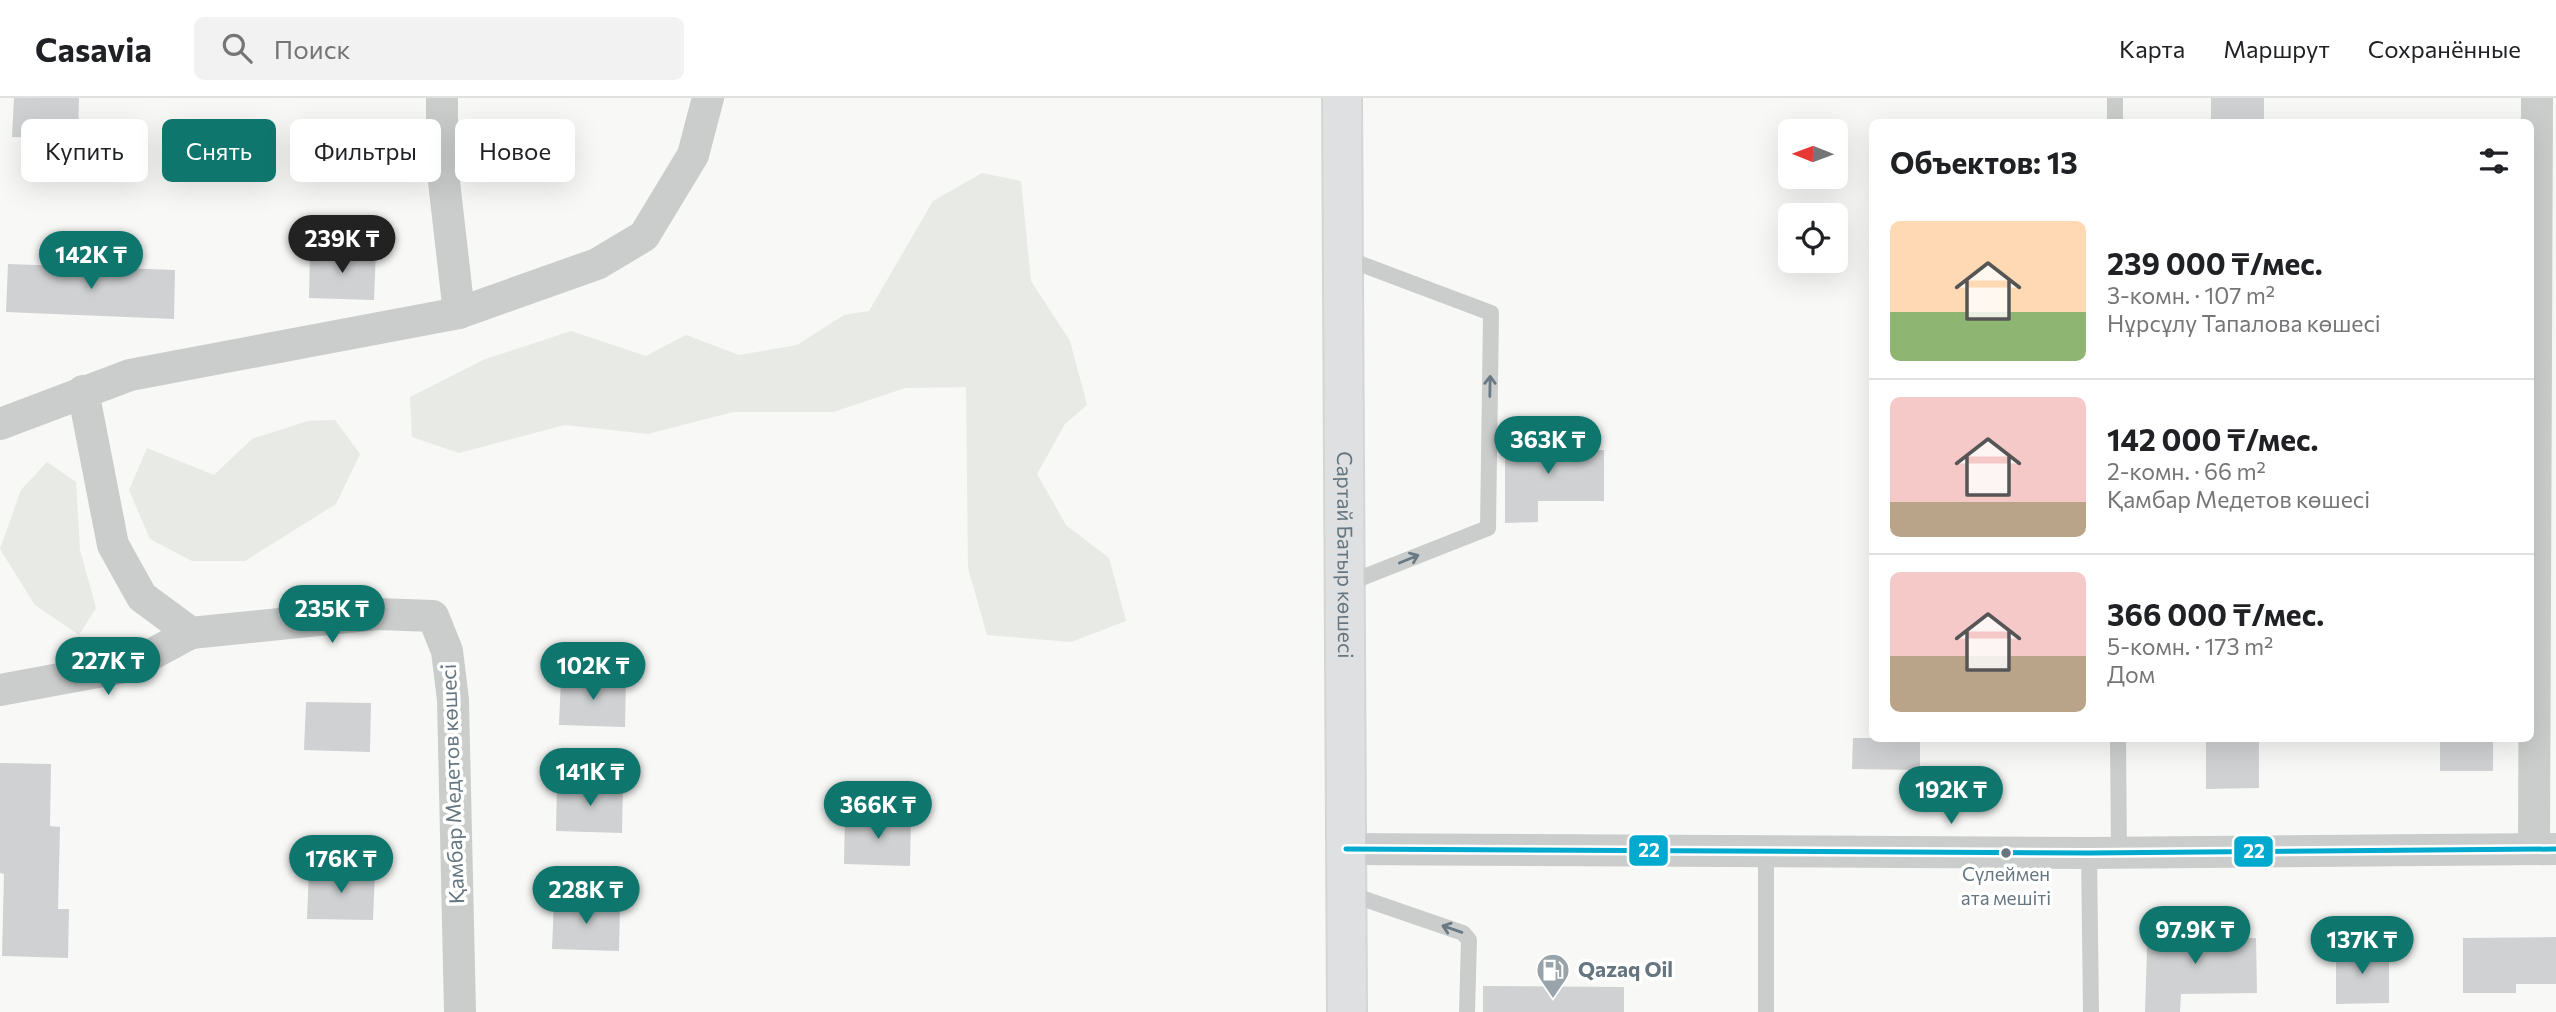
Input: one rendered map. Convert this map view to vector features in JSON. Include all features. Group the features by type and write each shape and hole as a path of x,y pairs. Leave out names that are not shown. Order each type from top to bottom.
{"highway":[{"name":"Сартай Батыр көшесі","path":"1342,98 1345,258 1347,1012"}],"street":[{"path":"442,98 442,164 459,313"},
{"path":"0,424 83,391 130,376 459,313 597,264 644,236 693,155 708,98"},
{"path":"1346,849 2104,852 2545,849 2537,98"},
{"path":"0,690 130,666 191,633 142,597 113,545 83,391"},
{"name":"Қамбар Медетов көшесі","path":"191,633 377,614 433,616 447,652 453,700 460,1012"}],"lane":[{"path":"2115,98 2115,119"},
{"path":"1345,258 1491,313 1488,528 1346,584"},
{"path":"2091,1012 2104,852 2118,742"},
{"path":"1766,851 1766,1012"},
{"path":"1346,893 1463,933 1469,940 1467,1012"}],"shaded area":[{"path":"982,173 1021,181 1031,281 1070,341 1087,405 1065,424 1037,474 1066,525 1109,558 1126,621 1071,642 987,635 968,568 966,387 905,388 833,412 733,412 648,434 565,425 459,453 412,437 410,397 483,360 571,331 646,356 686,335 739,355 797,345 844,315 869,311 933,201"},
{"path":"335,420 360,454 336,504 245,561 192,561 150,539 129,490 147,448 214,475 252,439 308,421"},
{"path":"47,462 76,482 80,550 96,608 79,635 35,605 0,549 21,490"}],"building":[{"path":"14,98 79,98 78,119 21,119 21,137 12,137"},
{"path":"2211,98 2264,98 2264,119 2211,119"},
{"path":"310,250 376,251 374,300 309,298"},
{"path":"8,264 175,270 174,319 6,312"},
{"path":"1505,431 1538,431 1539,450 1604,450 1604,501 1538,501 1538,522 1505,523"},
{"path":"561,677 626,679 625,727 559,725"},
{"path":"306,702 371,703 370,752 304,750"},
{"path":"1853,738 1869,738 1869,742 1920,742 1920,770 1852,769"},
{"path":"2206,742 2259,742 2259,788 2206,789"},
{"path":"2440,742 2493,742 2493,771 2440,771"},
{"path":"0,763 51,764 50,826 60,827 58,909 69,909 68,958 2,956 4,874 0,873"},
{"path":"557,783 623,785 622,833 556,831"},
{"path":"845,816 911,818 910,866 844,864"},
{"path":"309,870 375,872 373,920 307,919"},
{"path":"554,901 620,903 619,951 552,949"},
{"path":"2148,918 2186,920 2184,939 2256,938 2257,993 2181,994 2180,1012 2145,1012"},
{"path":"2556,937 2556,984 2516,984 2516,993 2463,993 2463,938"},
{"path":"2389,948 2389,1003 2336,1004 2336,949"},
{"name":"Qazaq Oil","path":"1483,986 1624,987 1624,1012 1483,1012"}],"transit line":[{"name":"22","path":"1346,849 2089,853 2556,849"}],"place":[{"name":"Сүлеймен ата мешіті","path":"2006,853"},
{"name":"Qazaq Oil","path":"1553,1000"}]}
